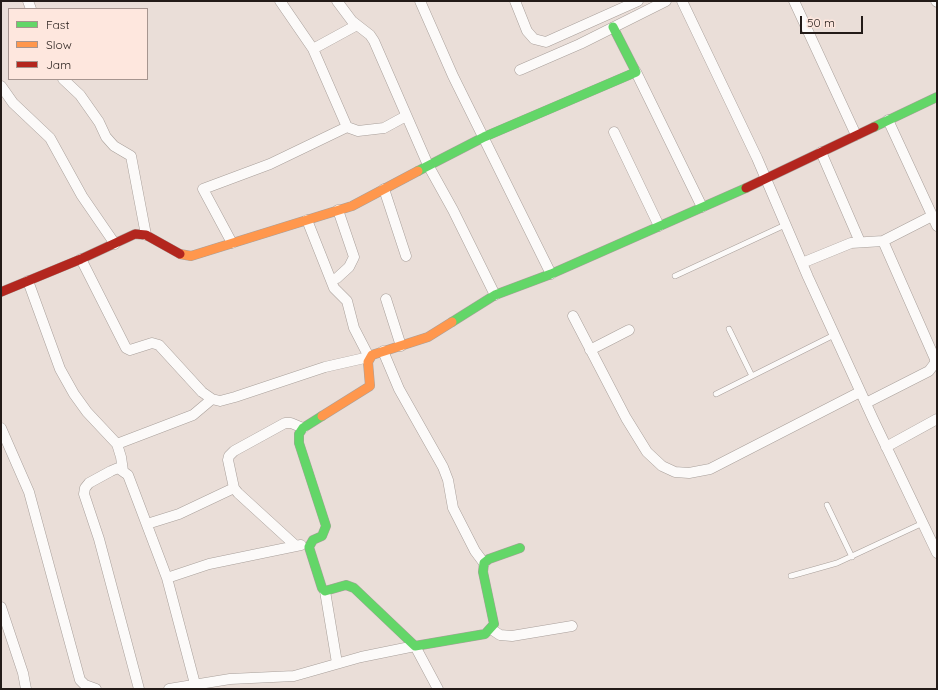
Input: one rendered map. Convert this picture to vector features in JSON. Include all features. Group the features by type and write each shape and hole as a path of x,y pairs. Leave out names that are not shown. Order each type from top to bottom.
{"street":[{"path":"280,1 313,49 347,127"},
{"path":"337,1 352,21 370,35 374,41 428,164 453,210 495,295"},
{"path":"420,1 453,76 551,274"},
{"path":"515,1 527,31 534,39 546,42 638,1"},
{"path":"520,70 580,44 666,1"},
{"path":"682,1 766,179 802,264 860,392 937,553"},
{"path":"794,1 856,135"},
{"path":"313,49 357,25"},
{"path":"613,27 702,207"},
{"path":"1,292 135,234 146,235 185,256 192,256 352,206 428,164 636,72"},
{"path":"64,80 80,95 110,142 131,156 146,235"},
{"path":"1,86 13,103 50,138 82,196 114,244"},
{"path":"80,259 123,344 130,350 152,342 159,345 202,392 212,399 220,401 325,367 369,357 428,337 495,295 551,274 766,179 937,97"},
{"path":"232,243 203,189 277,161 347,127 358,131 384,128 406,116"},
{"path":"888,120 937,226"},
{"path":"614,132 659,226"},
{"path":"821,152 860,242"},
{"path":"384,189 406,256"},
{"path":"331,280 337,278 345,271 354,257 338,210"},
{"path":"802,264 851,243 877,242 883,240 932,216"},
{"path":"167,578 209,564 310,543 322,536 326,526 299,443 299,434 303,428 370,386 369,357 354,328 347,301 334,288 307,220"},
{"path":"866,404 929,371 934,366 936,358 883,240"},
{"path":"28,281 60,369 74,394 87,412 117,444 123,471"},
{"path":"386,299 402,346"},
{"path":"573,316 626,418 647,452 662,466 675,472 689,473 710,469 860,392"},
{"path":"590,350 629,330"},
{"path":"172,689 230,679 294,676 337,663 415,646 485,634 491,629 494,624 483,572 484,563 467,537 453,508 448,480 443,467 399,389 383,351"},
{"path":"117,444 193,415 212,399"},
{"path":"886,447 937,419"},
{"path":"296,546 234,488 228,460 229,456 234,451 285,423 291,423 303,428"},
{"path":"1,428 28,492 80,680 84,685 96,689"},
{"path":"139,689 99,539 84,494 85,488 89,484 118,468 128,476 167,578 195,684"},
{"path":"147,524 179,514 234,488"},
{"path":"310,543 309,547 321,585 325,591 337,663"},
{"path":"484,563 520,548"},
{"path":"325,591 346,586 354,588 415,646 438,689"},
{"path":"1,607 23,674 26,689"},
{"path":"491,629 500,635 512,636 572,626"}],"lane":[{"path":"675,276 785,225"},
{"path":"729,329 752,376"},
{"path":"716,394 834,335"},
{"path":"827,506 852,557"},
{"path":"791,576 837,563 923,524"}],"traffic: fast":[{"path":"418,171 484,137 636,72 613,27"},
{"path":"874,127 937,97"},
{"path":"452,322 495,295 551,274 746,188"},
{"path":"322,416 303,428 299,434 299,443 326,526 322,536 313,540 309,547 322,588 325,591 346,585 354,588 415,646 485,634 494,624 483,572 484,563 489,559 520,548"}],"traffic: slow":[{"path":"180,254 191,256 352,206 418,171"},
{"path":"322,416 370,386 368,362 372,355 428,337 452,322"}],"traffic: jam":[{"path":"746,188 874,127"},
{"path":"1,292 81,259 135,234 146,235 180,254"}]}
